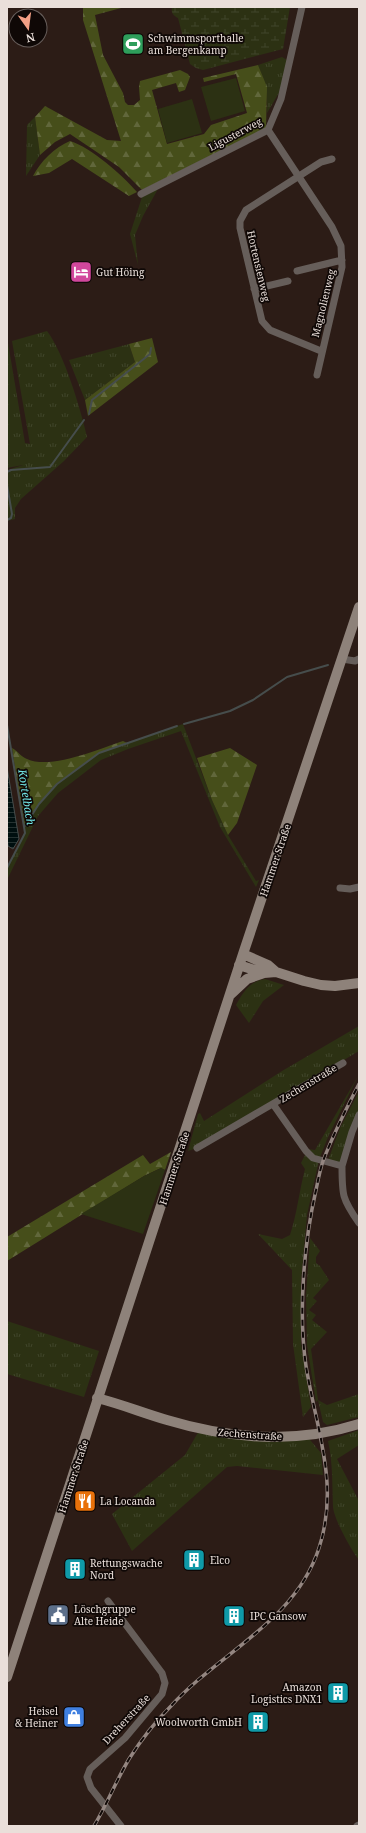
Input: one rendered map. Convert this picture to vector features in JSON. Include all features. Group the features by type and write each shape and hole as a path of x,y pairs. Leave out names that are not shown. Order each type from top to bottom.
{"main road":[{"name":"Hammer Straße","path":"7,1677 97,1398 181,1149 243,954 359,607"},
{"path":"243,954 268,965 276,972"},
{"path":"240,965 264,973"},
{"path":"230,995 247,979 264,973 276,972 321,985 335,986 359,983"},
{"name":"Zechenstraße","path":"97,1398 168,1421 223,1434 276,1437 306,1435 359,1424"}],"street":[{"name":"Ligusterweg","path":"141,194 268,130 281,99 302,7"},
{"name":"Magnolienweg","path":"268,130 338,237 341,246 342,260 338,287 321,351 317,375"},
{"path":"298,177 321,162 332,159"},
{"name":"Hortensienweg","path":"298,177 246,210 242,215 240,228 260,315 266,327 321,351"},
{"path":"297,271 342,260"},
{"path":"254,289 288,281"},
{"path":"342,659 355,661 359,659"},
{"path":"340,888 350,889 359,887"},
{"name":"Zechenstraße","path":"197,1148 342,1063"},
{"name":"Zechenstraße","path":"273,1104 312,1158 342,1166"},
{"path":"359,1115 352,1132 342,1166 342,1194 347,1206 359,1223"},
{"name":"Dreherstraße","path":"108,1601 162,1673 165,1683 162,1694 125,1738 90,1769 87,1777 91,1788 120,1826"}],"green space":[{"path":"83,7 125,7 95,15 103,55 123,93 125,102 128,105 134,105 140,100 140,81 180,70 188,74 190,77 185,90 179,92 176,83 152,90 167,144 204,134 211,125 247,113 236,74 204,82 203,78 258,65 267,87 266,128 142,190 119,167 70,134 55,142 40,155 35,117 45,106 107,140 121,141 83,20"},
{"path":"172,7 290,7 283,49 203,70 196,68 190,64 178,18 173,14"},
{"path":"282,57 287,60 280,91 267,113 266,88 258,65"},
{"path":"236,78 245,111 211,121 201,87"},
{"path":"192,99 202,133 167,143 158,109"},
{"path":"35,117 40,155 26,176 27,125"},
{"path":"70,141 97,156 115,170 137,192 129,196 72,159 49,173 33,176 48,156 59,147"},
{"path":"159,187 143,216 135,235 138,265 130,234 142,197"},
{"path":"47,331 60,353 66,367 81,412 87,437 64,461 21,499 15,508 15,519 7,521 7,470 23,465 7,468 7,343 25,443 30,444 12,341"},
{"path":"152,338 158,362 88,416 85,400 135,362 129,344"},
{"path":"129,344 135,362 85,400 69,360"},
{"path":"183,724 212,800 228,835 256,881 259,880 256,887 220,827 181,731 101,760 58,793 38,816 7,880 7,868 25,833 24,827 39,804 57,784 99,753"},
{"path":"123,741 127,743 99,753 57,784 39,804 24,827 12,748 27,759 37,762 49,762 75,757"},
{"path":"230,748 257,765 237,823 228,835 212,800 197,758"},
{"path":"265,979 284,985 263,1001 249,1023 236,1005 251,985 259,980"},
{"path":"359,1026 359,1051 197,1148 188,1151 198,1114 200,1113 204,1121 282,1071"},
{"path":"358,1076 328,1137 319,1160 307,1215 301,1282 301,1343 311,1407 303,1417 293,1344 292,1270 258,1234 282,1239 290,1235 305,1169 301,1163 308,1149 315,1150"},
{"path":"359,1091 359,1115 342,1166 327,1163 340,1128"},
{"path":"171,1152 165,1170 161,1168 144,1176 7,1261 7,1237 143,1155 150,1164"},
{"path":"161,1168 165,1170 143,1234 81,1214 144,1176"},
{"path":"310,1238 320,1251 316,1257 316,1263 320,1266 329,1280 313,1298 317,1301 309,1310 316,1315 312,1320 327,1332 311,1349 318,1400 316,1402 307,1345 306,1296"},
{"path":"7,1321 99,1351 84,1397 7,1374"},
{"path":"359,1394 359,1417 327,1425 323,1422 318,1400 327,1405"},
{"path":"200,1429 306,1435 321,1453 323,1475 237,1466 227,1467 132,1551 112,1514 185,1455"},
{"path":"359,1430 359,1445 337,1459 359,1501 359,1560 343,1534 334,1512 332,1466 328,1441"}],"shaded area":[{"path":"7,767 19,839 13,849 8,846 7,838"}],"waterway":[{"path":"89,414 92,400 150,354 151,348"},
{"path":"7,472 11,470 50,467 84,420"},
{"path":"7,485 12,514 11,518 7,520"},
{"path":"184,724 230,711 253,700 287,677 328,665"},
{"name":"Kortelbach","path":"7,725 25,833 7,868"},
{"path":"24,827 39,804 57,784 99,753 177,726"}],"railway":[{"path":"94,1826 129,1759 148,1731 190,1687 275,1616 293,1596 308,1574 319,1548 325,1524 327,1479 320,1434 306,1366 302,1323 305,1254 312,1210 322,1164 335,1132 359,1084"}],"place":[{"name":"Schwimmsporthalle am Bergenkamp","path":"133,44"},
{"name":"Gut Höing","path":"81,272"},
{"name":"La Locanda","path":"85,1501"},
{"name":"Elco","path":"194,1560"},
{"name":"Rettungswache Nord","path":"75,1569"},
{"name":"Löschgruppe Alte Heide","path":"58,1615"},
{"name":"IPC Gansow","path":"234,1616"},
{"name":"Amazon Logistics DNX1","path":"338,1693"},
{"name":"Heisel & Heiner","path":"74,1717"},
{"name":"Woolworth GmbH","path":"258,1722"}]}
